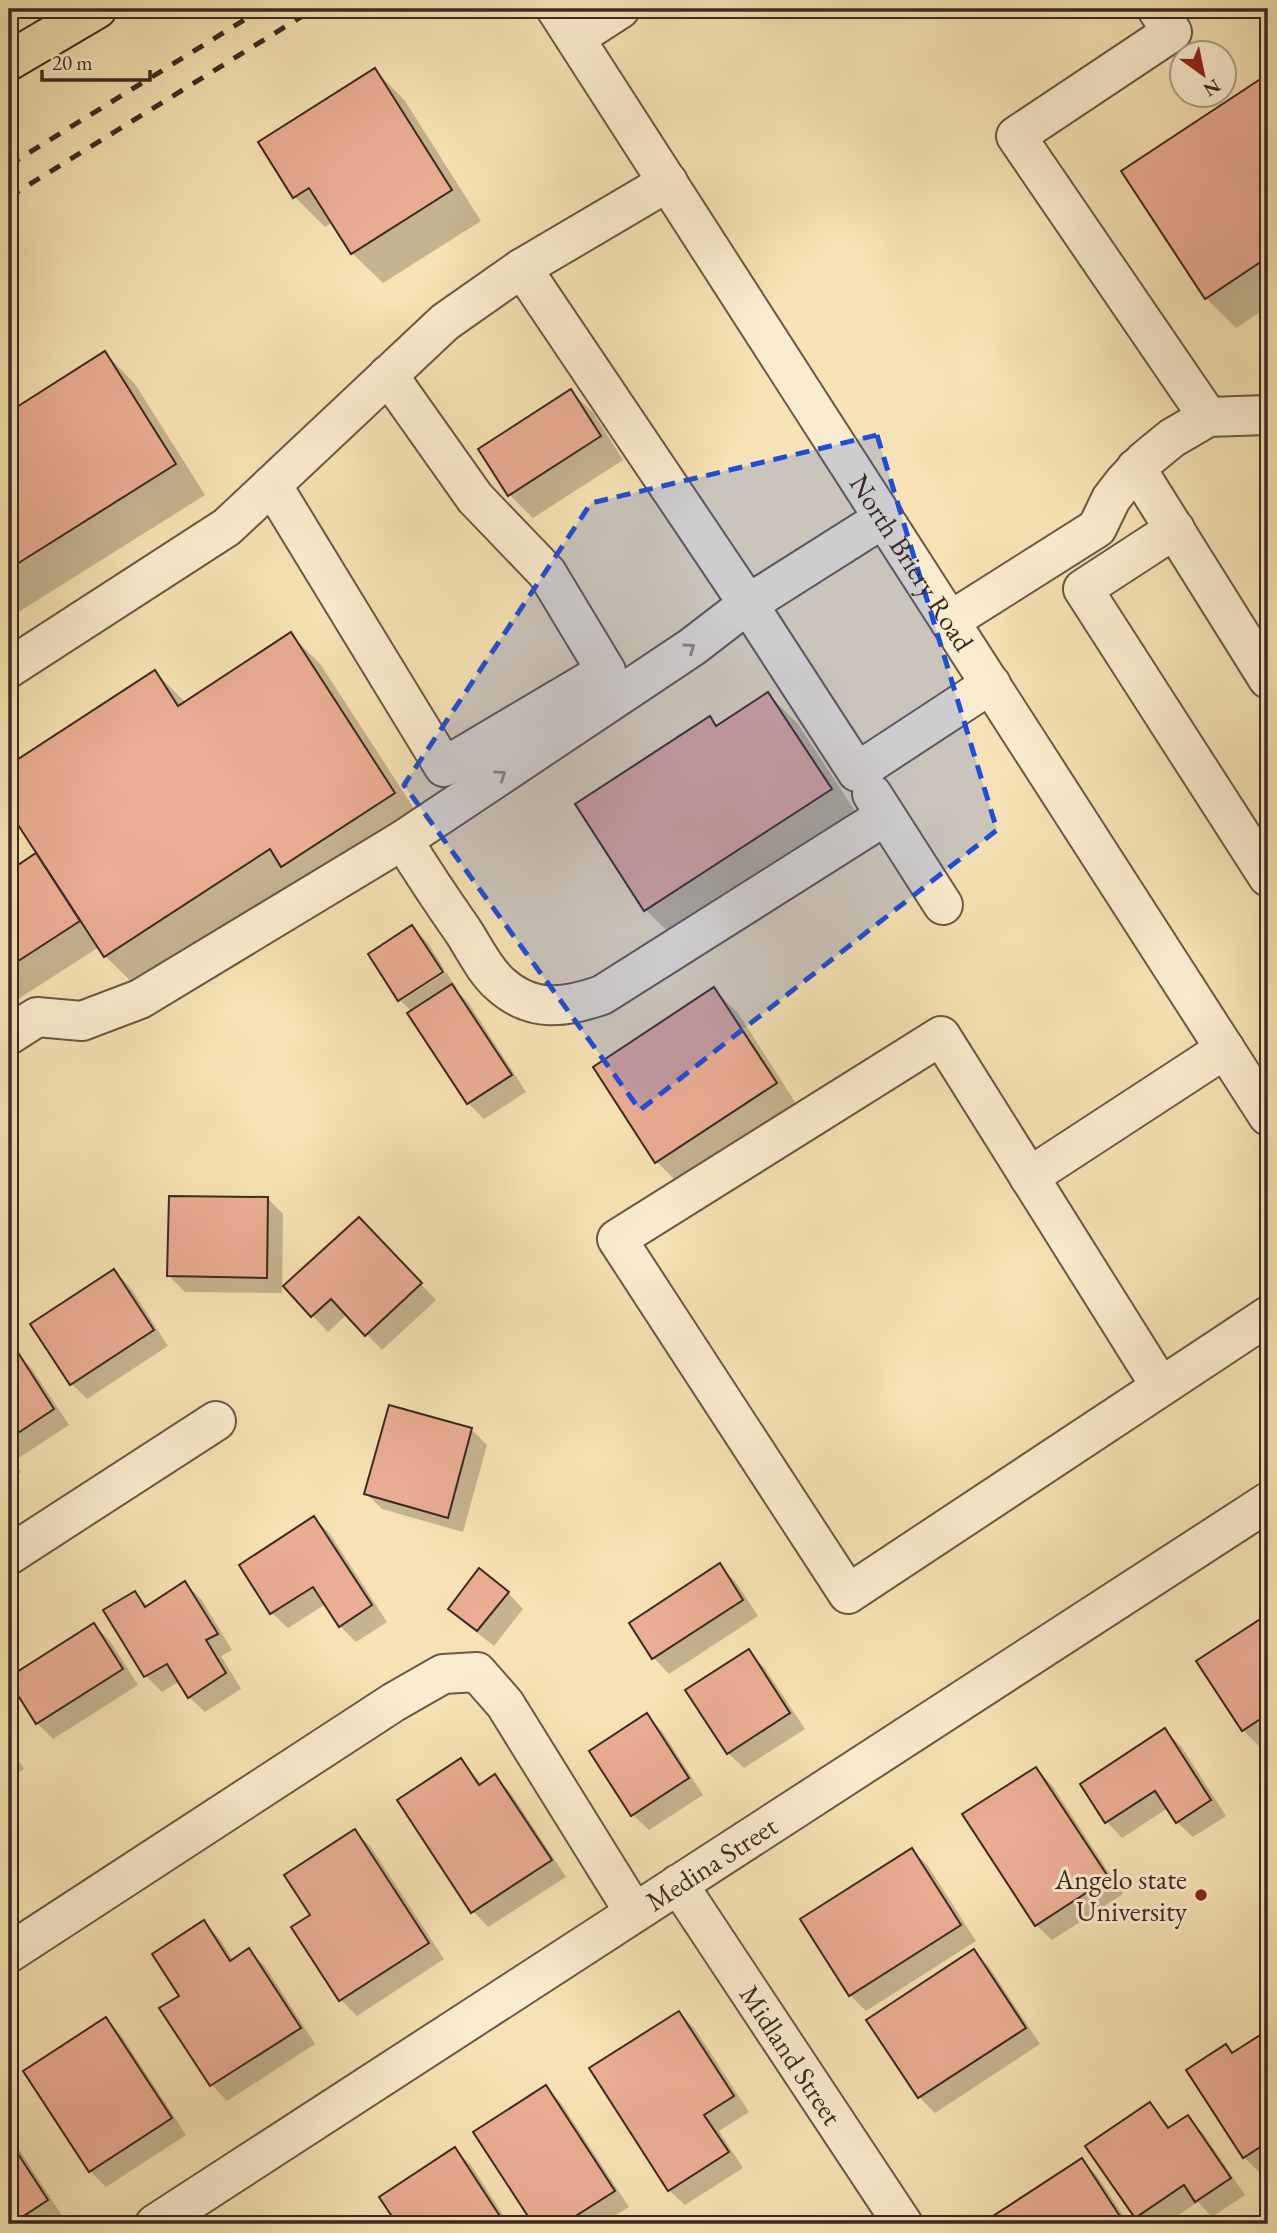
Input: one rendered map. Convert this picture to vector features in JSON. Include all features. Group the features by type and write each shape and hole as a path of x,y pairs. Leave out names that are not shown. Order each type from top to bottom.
{"main road":[{"path":"9,61 91,10"}],"street":[{"path":"566,23 620,9"},
{"path":"1157,9 1172,32 1016,136 1208,417"},
{"name":"North Briery Road","path":"566,23 1268,1116"},
{"path":"9,668 226,527 444,322 522,268 668,182"},
{"path":"522,268 748,604 943,905"},
{"path":"388,376 475,498 547,573 606,671 444,766"},
{"path":"950,621 1097,528 1111,499 1136,468 1172,438 1208,417 1267,416"},
{"path":"1136,468 1268,679"},
{"path":"272,485 444,766 461,801"},
{"path":"9,1035 37,1017 82,1021 140,999 403,840 692,647 748,604 884,518"},
{"path":"1175,529 1083,589 1268,877"},
{"path":"858,772 991,684"},
{"path":"403,840 499,984 520,998 546,1006 574,1005 602,995 885,816"},
{"path":"1161,1387 941,1036 617,1238 848,1594 1268,1317"},
{"path":"1029,1177 1226,1049"},
{"path":"9,1555 216,1421"},
{"name":"Medina Street","path":"156,2224 1268,1502"},
{"path":"9,1953 382,1709 443,1674 477,1672 505,1704 634,1912"},
{"name":"Midland Street","path":"678,1884 903,2224"}],"highlighted area":[{"path":"877,435 997,830 640,1110 404,785 591,503"}],"building":[{"path":"375,68 452,190 351,254 309,188 293,198 258,142"},
{"path":"1268,74 1268,257 1205,299 1121,171 1216,108 1238,108 1238,94"},
{"path":"105,351 176,464 9,569 9,412"},
{"path":"571,389 601,436 508,496 478,449"},
{"path":"291,632 395,793 281,867 270,849 104,957 9,811 9,765 155,670 178,706"},
{"path":"768,692 832,789 644,911 575,804 710,716 716,726"},
{"path":"36,853 80,921 9,967 9,871"},
{"path":"412,925 443,972 398,1001 368,954"},
{"path":"452,984 512,1075 467,1104 407,1013"},
{"path":"714,987 777,1083 655,1163 593,1067"},
{"path":"169,1196 268,1197 267,1278 167,1276"},
{"path":"359,1217 422,1283 365,1336 331,1299 311,1317 283,1286"},
{"path":"114,1269 154,1330 70,1385 30,1324"},
{"path":"17,1351 54,1409 9,1439 9,1356"},
{"path":"389,1405 472,1428 448,1518 364,1494"},
{"path":"314,1516 372,1605 339,1627 313,1587 270,1614 239,1565"},
{"path":"720,1563 743,1600 652,1659 629,1623"},
{"path":"479,1568 509,1592 477,1631 448,1609"},
{"path":"185,1581 218,1634 206,1640 226,1673 188,1698 167,1664 144,1677 103,1610 135,1591 145,1607"},
{"path":"1262,1618 1268,1628 1268,1714 1242,1731 1196,1661"},
{"path":"94,1623 123,1669 36,1724 9,1677"},
{"path":"749,1649 790,1713 727,1754 685,1690"},
{"path":"647,1713 689,1778 631,1816 589,1751"},
{"path":"1165,1728 1211,1800 1176,1823 1155,1791 1105,1823 1080,1784"},
{"path":"461,1758 479,1785 495,1774 552,1860 471,1913 397,1800"},
{"path":"1036,1767 1109,1878 1035,1926 962,1814"},
{"path":"355,1829 429,1943 339,2001 291,1927 310,1915 284,1875"},
{"path":"912,1848 961,1925 849,1996 800,1919"},
{"path":"204,1920 230,1961 249,1948 301,2028 210,2086 159,2008 179,1996 152,1954"},
{"path":"974,1949 1026,2028 918,2098 866,2020"},
{"path":"679,2011 734,2096 704,2115 729,2152 668,2191 589,2068"},
{"path":"106,2017 172,2118 89,2172 23,2071"},
{"path":"1268,2030 1268,2142 1243,2158 1186,2070 1226,2044 1232,2053"},
{"path":"546,2085 615,2191 563,2224 533,2224 473,2132"},
{"path":"1150,2102 1168,2128 1188,2115 1231,2178 1195,2202 1184,2185 1135,2218 1085,2146"},
{"path":"9,2140 48,2200 16,2221 9,2210"},
{"path":"455,2147 505,2224 397,2224 379,2197"},
{"path":"1082,2158 1125,2224 999,2224 993,2216"}],"railway":[{"path":"9,165 262,9"},
{"path":"9,197 314,9"}],"place":[{"name":"Angelo state University","path":"1201,1895"}]}
